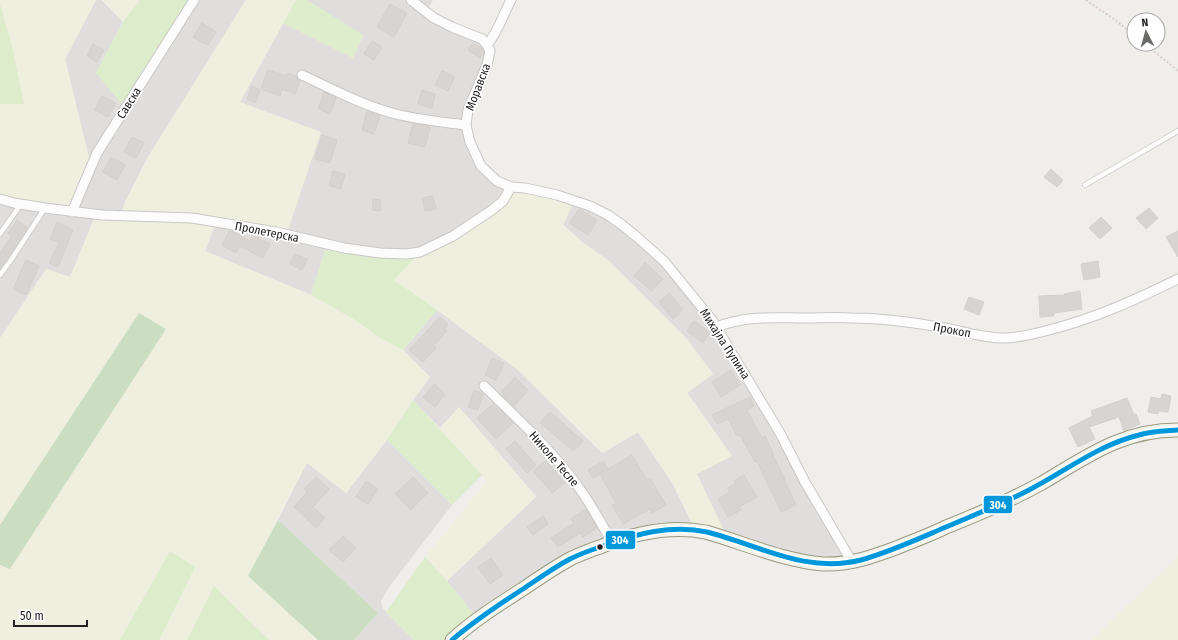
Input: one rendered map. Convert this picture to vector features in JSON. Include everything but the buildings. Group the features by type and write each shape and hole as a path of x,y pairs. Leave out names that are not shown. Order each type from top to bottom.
{"street":[{"name":"Савска","path":"72,212 97,153 194,0"},
{"path":"411,0 434,18 452,28 482,39 487,45"},
{"name":"Моравска","path":"511,0 494,36 487,45 490,51 487,65 468,110 466,125 470,142 482,166 497,181 511,187"},
{"path":"302,75 332,89 396,114 439,122 466,125"},
{"name":"Пролетерска","path":"0,199 72,212 127,216 192,218 268,231 344,248 380,253 407,254 420,252 453,236 503,201 511,187"},
{"name":"Михајла Пупина","path":"511,187 524,188 557,195 590,206 622,224 664,261 717,327 780,432 805,482 852,562"},
{"name":"Прокоп","path":"717,327 742,319 852,318 913,323 992,337 1016,337 1063,327 1094,317 1136,300 1178,279"},
{"name":"Николе Тесле","path":"484,386 533,434 559,463 581,490 612,542"},
{"path":"452,640 465,628 490,610 562,564 580,554 612,542 647,532 660,530 694,530 724,537 802,561 824,564 842,564 882,553 922,538 994,507 1117,441 1139,434 1163,430 1178,430"}],"lane":[{"path":"1085,186 1178,131"},
{"path":"0,234 21,204"},
{"path":"0,275 45,208"}],"path":[{"path":"1086,0 1126,29"},
{"path":"1154,52 1178,71"}],"shaded area":[{"path":"96,0 102,0 123,22 96,73 190,0 246,0 148,157 125,202 122,211 96,214 70,278 46,269 0,338 0,199 45,208 71,206 89,158 65,59"},
{"path":"307,0 433,0 426,12 468,33 490,51 466,125 481,166 511,187 503,201 420,252 327,244 311,295 205,251 216,222 276,232 240,102 283,23 353,58 363,36"},
{"path":"574,201 637,237 712,320 852,562 850,570 807,569 768,559 735,547 683,536 682,529 612,542 478,619 447,581 536,496 459,407 440,428 413,400 430,377 403,350 437,310 518,370 602,453 638,432 673,484 695,530 727,538 696,474 732,456 687,393 713,374 686,338 609,261 586,245 563,225"},
{"path":"387,440 452,505 389,587 381,601 382,607 386,612 414,640 354,640 378,613 278,520 307,462 346,493"}],"green space":[{"path":"0,0 96,0 65,59 89,158 71,206 47,202 18,201 0,195 0,104 24,104 12,46"},
{"path":"102,0 140,0 123,22"},
{"path":"140,0 190,0 123,106 96,73 123,22"},
{"path":"246,0 296,0 240,102 321,132 288,230 241,220 187,213 122,211 125,202 148,157"},
{"path":"296,0 307,0 363,35 353,58 283,23"},
{"path":"0,4 12,46 24,104 0,104"},
{"path":"511,187 574,201 563,225 586,245 609,261 686,338 713,374 687,393 732,456 697,474 728,539 695,530 673,484 638,432 603,453 518,370 394,280 420,252 492,210"},
{"path":"96,214 216,222 205,251 311,295 352,318 382,339 403,350 430,377 387,440 346,493 307,463 248,576 318,640 269,640 215,586 187,640 159,640 195,567 170,551 120,640 0,640 0,565 10,569 166,329 139,313 0,525 0,338 47,269 70,277"},
{"path":"327,244 420,252 394,280 437,310 403,350 382,339 352,318 311,295"},
{"path":"139,313 166,329 10,569 0,565 0,525"},
{"path":"413,400 482,475 452,505 387,440"},
{"path":"459,407 536,497 447,581 425,557 487,481 440,428"},
{"path":"278,520 378,613 354,640 318,640 248,576"},
{"path":"170,551 195,567 159,640 120,640"},
{"path":"1178,556 1178,640 1092,640"},
{"path":"425,557 478,619 452,640 414,640 386,612"},
{"path":"214,586 269,640 187,640"}],"transit line":[{"name":"304","path":"452,640 486,613 564,562 586,552 641,534 680,529 694,530 707,532 801,561 840,563 861,560 904,545 1009,500 1043,483 1082,459 1124,439 1158,431 1178,430"}]}
